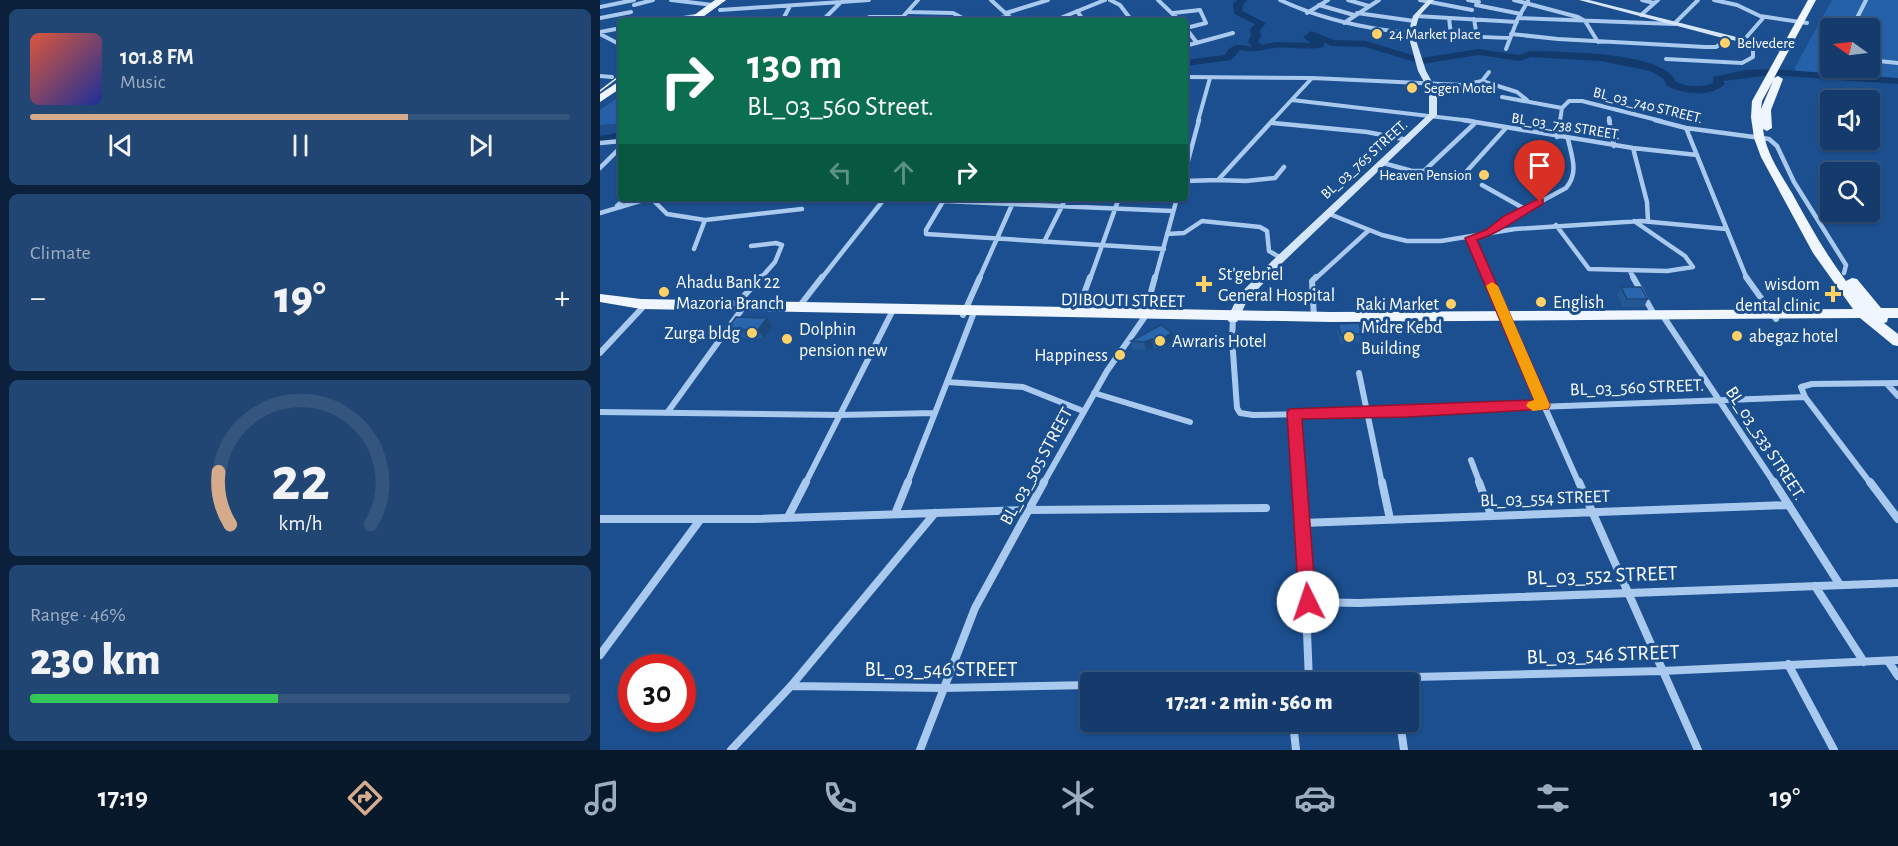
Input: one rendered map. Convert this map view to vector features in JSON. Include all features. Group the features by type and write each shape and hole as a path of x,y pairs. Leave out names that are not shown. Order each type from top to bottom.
{"main road":[{"path":"695,18 718,5 735,0"},
{"path":"1779,69 1804,23 1812,0"},
{"path":"1819,0 1784,52 1766,110 1764,138 1766,157 1819,253 1855,293 1898,316"},
{"path":"708,18 718,5"},
{"path":"600,86 618,77"},
{"path":"600,99 618,77"},
{"path":"1764,138 1828,252 1844,273 1864,316"},
{"path":"1855,293 1853,310 1895,338"},
{"name":"DJIBOUTI STREET","path":"600,298 641,304 736,308"},
{"name":"DJIBOUTI STREET","path":"600,307 967,313"},
{"name":"DJIBOUTI STREET","path":"797,309 1314,319 1898,316"}],"street":[{"path":"600,7 634,0"},
{"path":"634,5 653,0"},
{"path":"671,0 718,5 790,6 828,1 869,0"},
{"path":"869,17 903,17 918,0"},
{"path":"991,0 1011,18"},
{"path":"997,18 1048,0"},
{"path":"1060,18 1105,0"},
{"path":"1110,0 1120,4 1130,18"},
{"path":"1158,0 1177,18"},
{"path":"1280,0 1307,13 1344,23 1411,34 1510,36 1716,47 1724,38"},
{"path":"1307,13 1328,0"},
{"path":"1348,0 1369,6"},
{"path":"1344,23 1379,0"},
{"path":"1420,0 1472,10"},
{"path":"1468,0 1521,14"},
{"path":"1514,0 1528,1 1573,15 1585,21 1598,42"},
{"path":"1582,0 1753,46 1784,52"},
{"path":"1642,0 1656,2"},
{"path":"1319,5 1356,14 1415,18 1674,24 1698,0"},
{"path":"1714,0 1737,5 1764,17 1804,23"},
{"path":"1857,18 1866,0"},
{"path":"1411,34 1415,18 1430,1"},
{"path":"1506,49 1517,20 1528,1"},
{"path":"825,18 841,2"},
{"path":"1466,19 1479,2"},
{"path":"1641,15 1656,2"},
{"path":"784,18 790,6"},
{"path":"1173,14 1200,10 1206,23 1188,27"},
{"path":"1077,11 1082,18"},
{"path":"600,18 631,12"},
{"path":"908,12 953,13 962,18"},
{"path":"1744,40 1764,17"},
{"path":"1449,18 1451,36"},
{"path":"1474,19 1477,37"},
{"path":"600,33 618,29"},
{"path":"1188,30 1197,43"},
{"path":"600,33 618,43"},
{"path":"1188,45 1233,33"},
{"name":"BL_03_765 STREET.","path":"1233,317 1242,299 1281,258 1433,116 1430,85 1411,34"},
{"path":"1724,38 1744,40 1784,52"},
{"path":"1666,59 1742,63 1753,57 1753,46"},
{"path":"1880,61 1898,63"},
{"path":"1482,81 1489,72"},
{"path":"600,76 618,77"},
{"path":"1188,77 1312,78 1463,86 1482,81 1517,92 1528,100"},
{"path":"1188,157 1210,78"},
{"path":"1218,180 1273,123 1312,78"},
{"path":"1502,98 1528,100 1562,108 1557,137"},
{"name":"BL_03_738 STREET.","path":"1292,100 1433,116 1614,146 1697,155"},
{"name":"BL_03_740 STREET.","path":"1562,108 1569,102 1590,102 1628,115 1686,128 1764,138"},
{"path":"1609,118 1614,146"},
{"path":"1273,123 1367,132 1408,140"},
{"path":"1383,163 1412,171 1424,171 1474,124"},
{"path":"1686,128 1745,276 1774,317"},
{"path":"1466,172 1505,129"},
{"path":"1490,232 1499,224 1566,188 1573,181 1575,170 1568,139"},
{"path":"1188,140 1194,140"},
{"path":"600,143 618,141"},
{"path":"1633,148 1647,202 1648,221"},
{"path":"600,168 618,150"},
{"path":"1188,181 1245,181 1275,178 1284,167"},
{"path":"1482,185 1525,209"},
{"path":"614,208 622,201"},
{"path":"600,213 640,201"},
{"path":"654,201 667,214 705,220 802,209"},
{"path":"797,309 883,201"},
{"path":"943,201 926,230 926,234 1164,249"},
{"path":"958,201 1172,211"},
{"path":"895,514 947,382 967,313 995,239 1014,201"},
{"path":"1044,242 1064,201"},
{"path":"1077,315 1118,201"},
{"name":"BL_03_505 STREET","path":"920,750 975,608 1083,411 1145,316 1176,201"},
{"path":"1327,213 1369,230 1407,240 1470,238 1490,232 1556,225 1634,221 1726,229"},
{"path":"694,249 705,220"},
{"path":"1167,234 1184,233 1202,221 1260,227 1267,231 1269,251 1281,258"},
{"path":"1556,225 1589,269 1667,271 1692,267 1693,264 1685,256 1634,221"},
{"path":"1314,319 1312,281 1369,230"},
{"path":"1470,238 1698,750"},
{"path":"667,413 736,308 775,262 782,245 776,243 751,246"},
{"name":"BL_03_533 STREET.","path":"1630,271 1658,317 1720,399 1840,585"},
{"path":"600,353 643,307"},
{"path":"788,517 892,312"},
{"name":"BL_03_560 STREET.","path":"1233,317 1232,338 1237,408 1240,413 1252,415 1805,397"},
{"path":"1359,373 1390,519"},
{"path":"947,382 1023,387 1083,411"},
{"path":"1898,383 1812,384 1801,387 1805,397 1898,519"},
{"path":"1887,384 1898,396"},
{"path":"1094,393 1190,422"},
{"path":"600,412 840,415 935,413"},
{"path":"1294,413 1308,602 1309,672"},
{"path":"1471,460 1491,515"},
{"name":"BL_03_554 STREET","path":"1302,523 1790,505"},
{"path":"600,519 700,520 1028,510 1266,508"},
{"path":"731,750 791,686 935,513"},
{"path":"600,655 700,520"},
{"name":"BL_03_552 STREET","path":"1308,602 1359,603 1898,583"},
{"path":"1815,586 1864,662"},
{"path":"1893,660 1898,676"},
{"name":"BL_03_546 STREET","path":"1419,680 1893,660"},
{"path":"1788,664 1834,750"},
{"name":"BL_03_546 STREET","path":"791,686 943,688 1080,685"},
{"path":"1294,732 1296,750"},
{"path":"1401,732 1404,750"}],"shaded area":[{"path":"1832,0 1898,0 1898,83 1839,78 1880,78 1880,18 1822,18"},
{"path":"1820,22 1820,76 1794,69"},
{"path":"618,98 618,123 600,125 600,110"}],"building":[{"path":"1621,287 1641,287 1648,299 1627,299"},
{"path":"736,317 767,318 758,330 727,329"},
{"path":"1359,323 1362,334 1341,335 1338,324"},
{"path":"1161,325 1172,333 1156,342 1152,339 1144,342 1131,341"}],"waterway":[{"path":"1242,0 1238,4 1237,12 1261,23 1255,29 1256,36 1253,42 1259,48"},
{"path":"1259,48 1275,45 1307,47 1320,45 1308,37 1311,34 1332,43 1366,44 1422,61 1478,52 1520,58 1530,54 1582,56 1638,64 1668,76 1671,84 1695,90 1714,87 1719,84 1717,79 1759,72 1898,81"},
{"path":"1188,63 1227,58 1231,56 1232,50 1239,47 1252,50 1259,48"},
{"path":"600,140 618,137"}],"tram line":[{"path":"700,18 725,0"},
{"path":"600,91 618,77"}],"slow traffic":[{"path":"1492,286 1543,405 1533,406"}],"place":[{"name":"24 Market place","path":"1377,34"},
{"name":"Belvedere","path":"1725,43"},
{"name":"Segen Motel","path":"1412,88"},
{"name":"Heaven Pension","path":"1484,175"},
{"name":"St'gebriel General Hospital","path":"1204,284"},
{"name":"Ahadu Bank 22 Mazoria Branch","path":"664,292"},
{"name":"wisdom dental clinic","path":"1833,294"},
{"name":"English","path":"1541,302"},
{"name":"Raki Market","path":"1451,304"},
{"name":"Zurga bldg","path":"752,333"},
{"name":"abegaz hotel","path":"1737,336"},
{"name":"Midre Kebd Building","path":"1349,337"},
{"name":"Dolphin pension new","path":"787,339"},
{"name":"Awraris Hotel","path":"1160,341"},
{"name":"Happiness","path":"1120,355"}],"route":[{"path":"1308,602 1302,523 1303,507 1294,413 1408,412 1543,405 1470,238 1490,232 1499,224 1540,202"}]}
